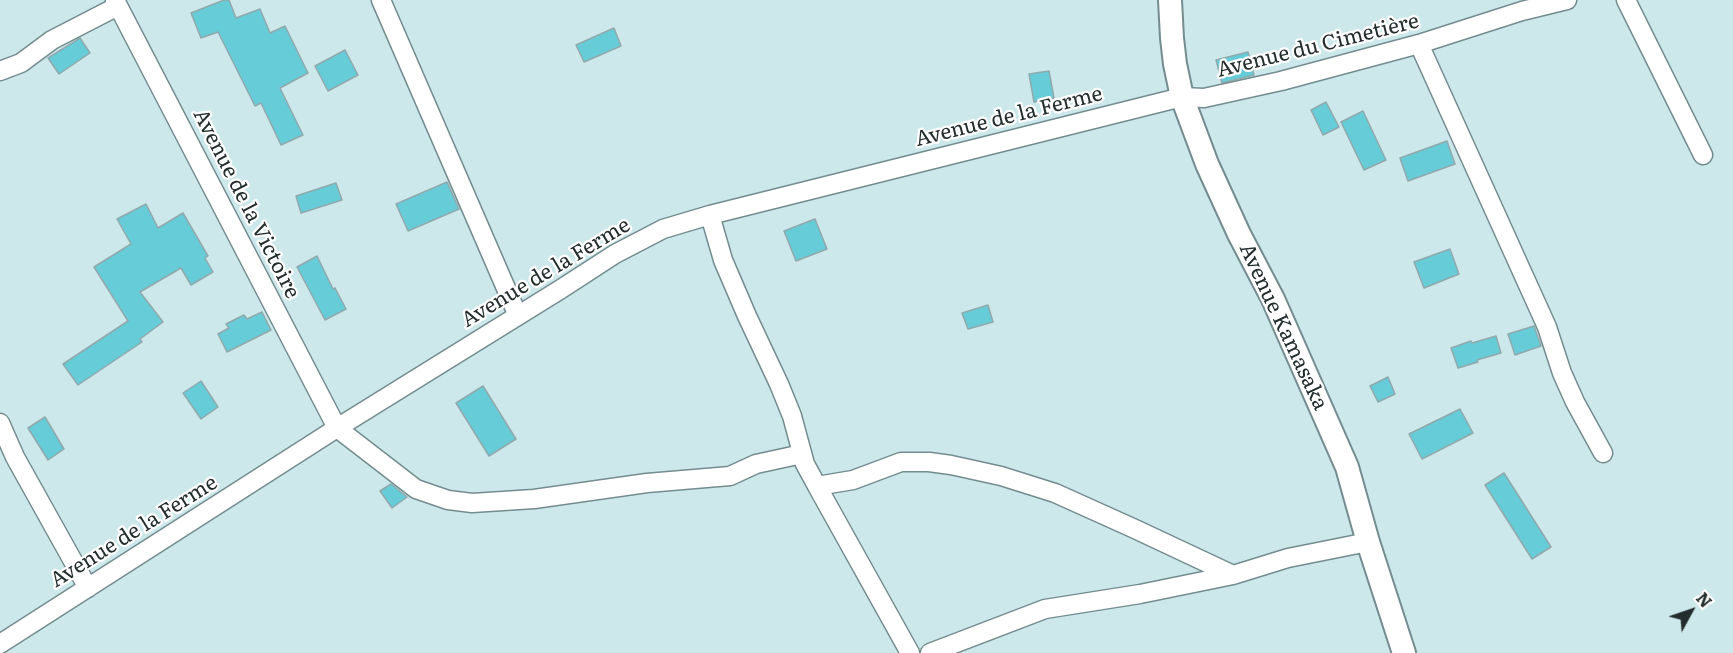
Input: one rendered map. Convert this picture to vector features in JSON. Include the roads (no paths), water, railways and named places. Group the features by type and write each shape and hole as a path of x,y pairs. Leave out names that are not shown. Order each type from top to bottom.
{"street":[{"path":"381,0 518,316"},
{"name":"Avenue Kamasaka","path":"1170,0 1174,55 1182,97 1207,164 1239,234 1273,299 1343,458 1404,653"},
{"name":"Avenue du Cimetière","path":"1182,97 1204,98 1281,81 1419,44 1522,11 1566,0"},
{"path":"1626,0 1703,155"},
{"path":"0,71 21,63 52,40 117,3"},
{"name":"Avenue de la Victoire","path":"117,3 337,428"},
{"path":"1419,44 1547,327 1562,373 1575,402 1603,453"},
{"name":"Avenue de la Ferme","path":"0,644 337,428 640,240 710,215 1182,97"},
{"path":"710,215 723,260 792,416 805,464 910,653"},
{"path":"0,423 15,457 88,588"},
{"path":"337,428 416,489 448,500 472,503 534,499 647,483 730,476 756,464 802,454"},
{"path":"817,486 853,480 901,462 928,462 962,467 1001,476 1055,494 1233,575"},
{"path":"930,653 1045,609 1140,594 1233,575 1288,558 1368,542"}]}
